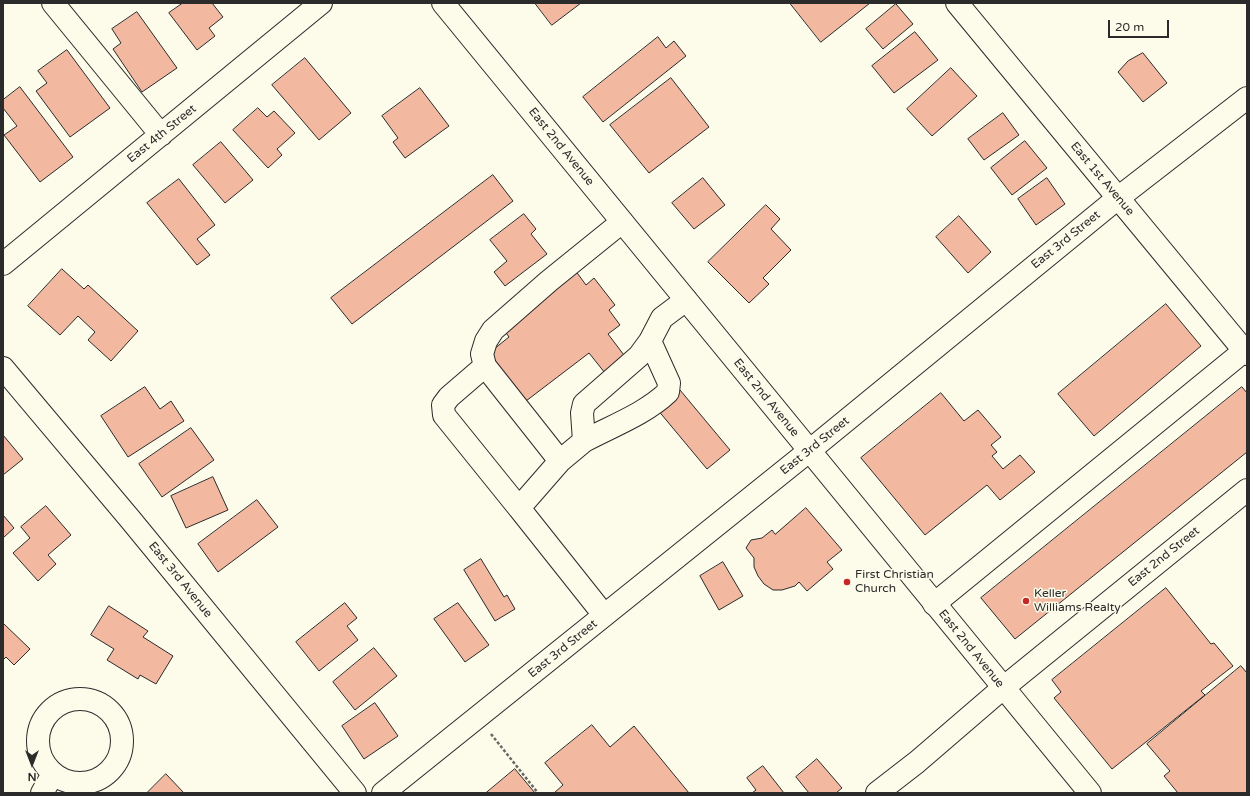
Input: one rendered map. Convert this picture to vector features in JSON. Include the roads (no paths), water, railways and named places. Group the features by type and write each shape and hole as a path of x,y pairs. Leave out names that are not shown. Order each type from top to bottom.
{"street":[{"path":"53,3 161,135"},
{"name":"East 4th Street","path":"3,264 321,3"},
{"name":"East 2nd Avenue","path":"443,3 1090,793"},
{"name":"East 1st Avenue","path":"957,3 1246,353"},
{"name":"East 3rd Street","path":"383,793 809,451 1118,198 1247,98"},
{"path":"560,461 485,366 482,354 486,341 493,330 549,281 622,222"},
{"path":"584,441 582,413 584,404 639,356 650,341 662,318 686,300"},
{"path":"519,508 560,461 584,441 638,413 659,400 668,392 669,383 650,341"},
{"path":"934,604 1246,353"},
{"path":"485,366 449,397 443,405 444,416 604,615"},
{"name":"East 3rd Avenue","path":"3,368 130,519 355,793"},
{"name":"East 2nd Street","path":"877,793 917,762 1003,688 1247,490"},
{"path":"42,793 52,774"}],"place":[{"name":"First Christian Church","path":"847,582"},
{"name":"Keller Williams Realty","path":"1026,601"}]}
